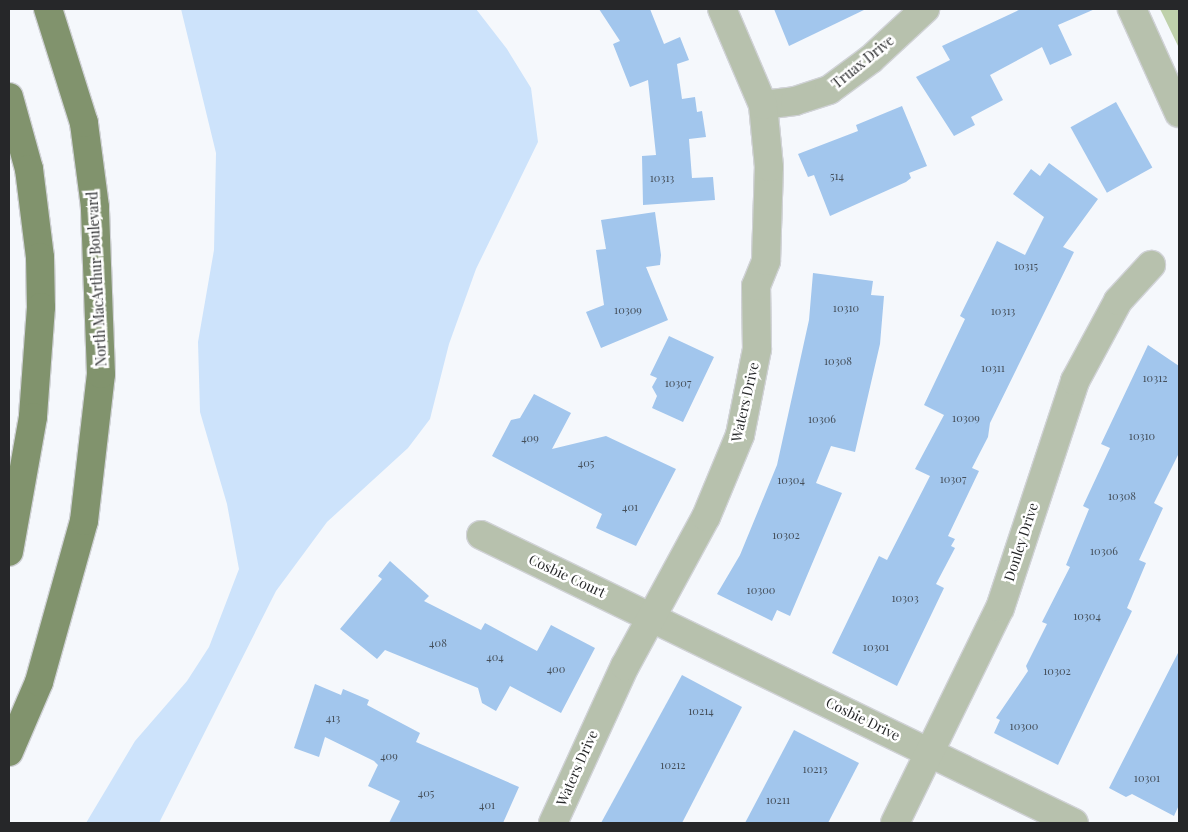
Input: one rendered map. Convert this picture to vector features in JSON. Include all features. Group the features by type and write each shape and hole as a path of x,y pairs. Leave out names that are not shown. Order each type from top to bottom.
{"main road":[{"name":"North MacArthur Boulevard","path":"9,752 39,682 84,521 101,374 95,207 84,123 48,9"},
{"path":"9,97 29,169 40,257 41,307 33,417 9,552"}],"street":[{"name":"Waters Drive","path":"553,823 625,666 706,517 740,435 757,349 756,286 766,262 769,167 763,105 722,9"},
{"name":"Truax Drive","path":"763,105 795,101 829,90 871,59 925,9"},
{"path":"1132,9 1179,114"},
{"name":"Donley Drive","path":"895,823 1000,608 1075,381 1118,301 1151,265"},
{"name":"Cosbie Court","path":"481,535 652,616"},
{"name":"Cosbie Drive","path":"652,616 1074,823"}],"green space":[{"path":"1160,9 1179,9 1179,48 1164,17"}],"water":[{"path":"181,9 476,9 507,49 531,88 538,142 476,269 449,344 430,419 408,448 327,522 276,591 159,823 86,823 135,741 187,681 209,647 239,569 227,504 200,412 198,342 214,250 216,153"}],"building":[{"path":"599,9 650,9 664,44 680,37 689,60 677,64 682,99 695,97 697,112 702,111 706,137 689,139 692,178 713,177 715,200 643,205 642,156 656,155 648,80 630,87 613,44 620,41"},
{"path":"774,9 866,9 789,46"},
{"path":"1021,9 1095,9 1058,25 1072,55 1050,65 1042,47 990,75 1003,100 971,117 975,125 954,136 916,77 950,60 942,46"},
{"path":"1116,102 1152,168 1107,193 1071,127"},
{"path":"902,106 927,166 909,173 911,178 906,182 830,216 814,175 808,177 798,154 858,131 856,125"},
{"path":"1049,163 1098,199 1063,247 1074,252 990,423 988,437 972,468 979,471 948,536 955,539 951,546 955,548 936,584 944,588 897,686 832,653 879,556 887,560 930,476 915,469 944,415 924,405 965,319 960,316 997,241 1025,255 1044,217 1013,194 1031,169 1040,176"},
{"path":"655,212 661,255 660,265 646,267 668,320 601,348 586,312 604,305 596,250 606,249 601,220"},
{"path":"813,273 873,281 871,295 884,296 880,344 855,452 831,446 816,483 842,493 790,616 777,610 772,621 717,594 740,555 777,465 809,320"},
{"path":"669,336 714,357 683,422 652,408 657,396 652,387 657,378 650,375"},
{"path":"1148,345 1179,366 1179,453 1154,503 1163,508 1139,560 1146,563 1127,608 1132,611 1058,765 994,733 1000,720 996,718 1028,671 1026,666 1047,624 1042,622 1070,567 1066,565 1089,509 1083,506 1110,448 1101,444"},
{"path":"534,394 571,413 552,449 606,436 676,469 636,546 596,528 602,514 492,456 511,420 520,418"},
{"path":"390,561 429,596 424,601 481,630 485,623 537,651 551,625 595,648 561,713 510,686 496,711 482,703 478,688 385,650 377,659 340,629 382,579 378,576"},
{"path":"1179,651 1179,805 1174,816 1132,794 1126,797 1109,788"},
{"path":"682,675 742,707 682,823 601,823"},
{"path":"315,684 341,695 343,689 369,700 367,705 420,733 416,742 519,787 503,823 389,823 400,801 368,786 378,765 374,761 325,737 319,757 294,748"},
{"path":"794,730 859,763 828,823 745,823"}]}
